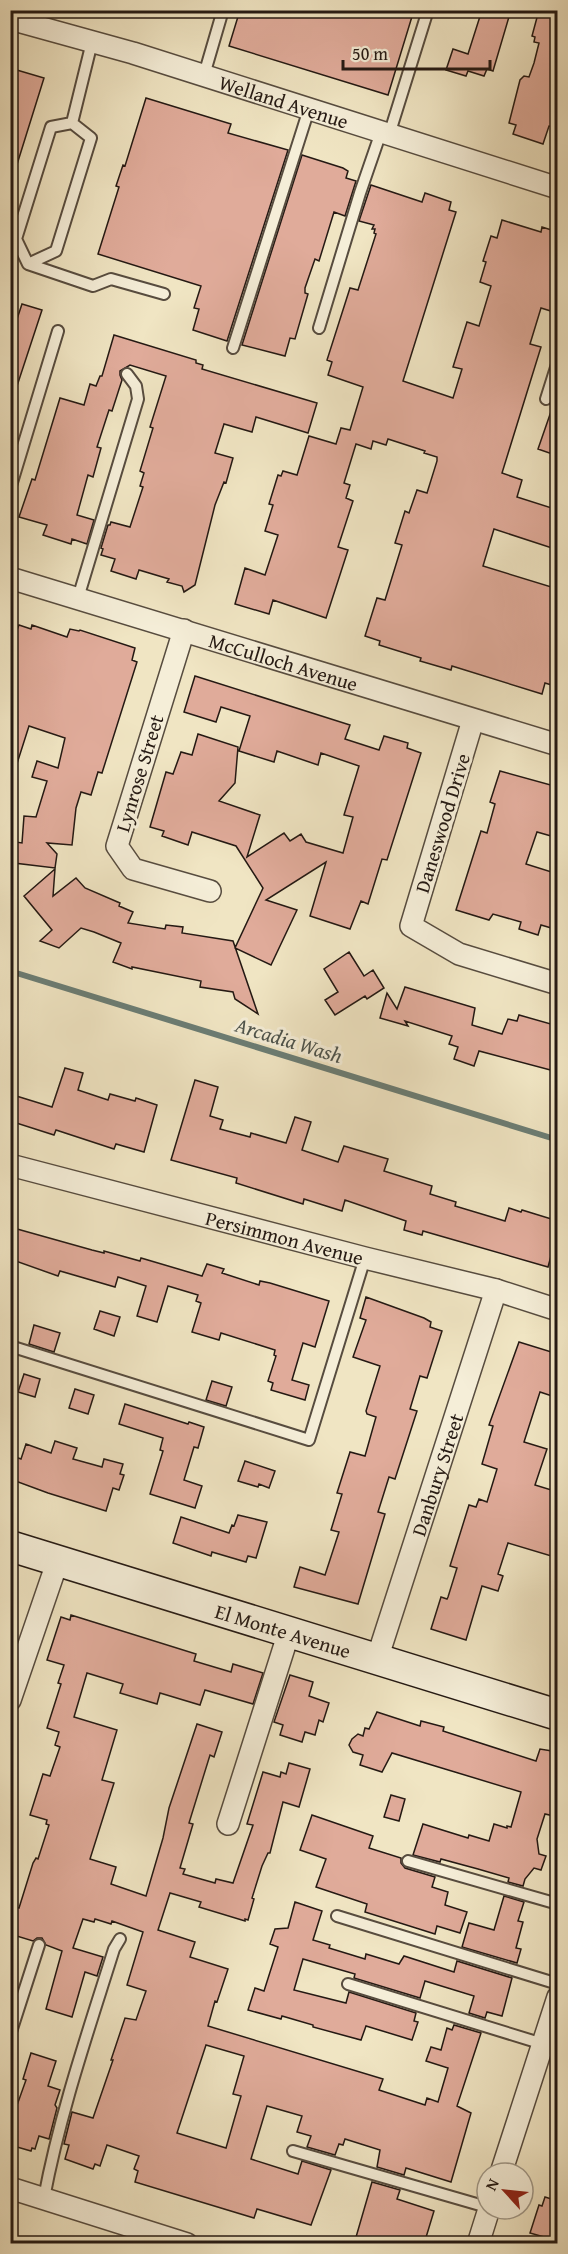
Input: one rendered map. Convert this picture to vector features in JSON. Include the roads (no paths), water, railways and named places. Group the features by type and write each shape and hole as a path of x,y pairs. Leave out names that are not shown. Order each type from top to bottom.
{"street":[{"name":"Welland Avenue","path":"10,19 204,75 558,188"},
{"name":"McCulloch Avenue","path":"11,582 78,598 558,745"},
{"name":"Lynrose Street","path":"184,630 117,846 133,869 210,891"},
{"name":"Daneswood Drive","path":"473,720 411,926 459,954 558,984"},
{"name":"Persimmon Avenue","path":"10,1165 496,1290 558,1310"},
{"name":"Danbury Street","path":"377,1659 496,1290"},
{"name":"El Monte Avenue","path":"10,1546 558,1715"},
{"path":"10,1700 58,1560"},
{"path":"228,1824 289,1632"},
{"path":"505,2161 558,1997"},
{"path":"10,2188 186,2243"},
{"path":"478,2244 484,2221"}],"lane":[{"path":"204,75 223,10"},
{"path":"319,328 360,193 385,133 428,10"},
{"path":"72,123 92,42"},
{"path":"233,348 309,109"},
{"path":"28,264 56,250 91,138 72,123 51,127 16,222 16,239 28,264 93,286 111,279 164,294"},
{"path":"10,489 58,332"},
{"path":"546,399 558,361"},
{"path":"78,598 138,399 136,386 127,374"},
{"path":"10,1346 309,1440 365,1258"},
{"path":"408,1861 558,1904"},
{"path":"337,1916 558,1984"},
{"path":"44,2198 53,2150 75,2073 114,1949 120,1939"},
{"path":"10,2035 39,1946"},
{"path":"348,1984 543,2044"},
{"path":"293,2151 475,2204"}],"waterway":[{"name":"Arcadia Wash","path":"10,971 558,1140"}]}
